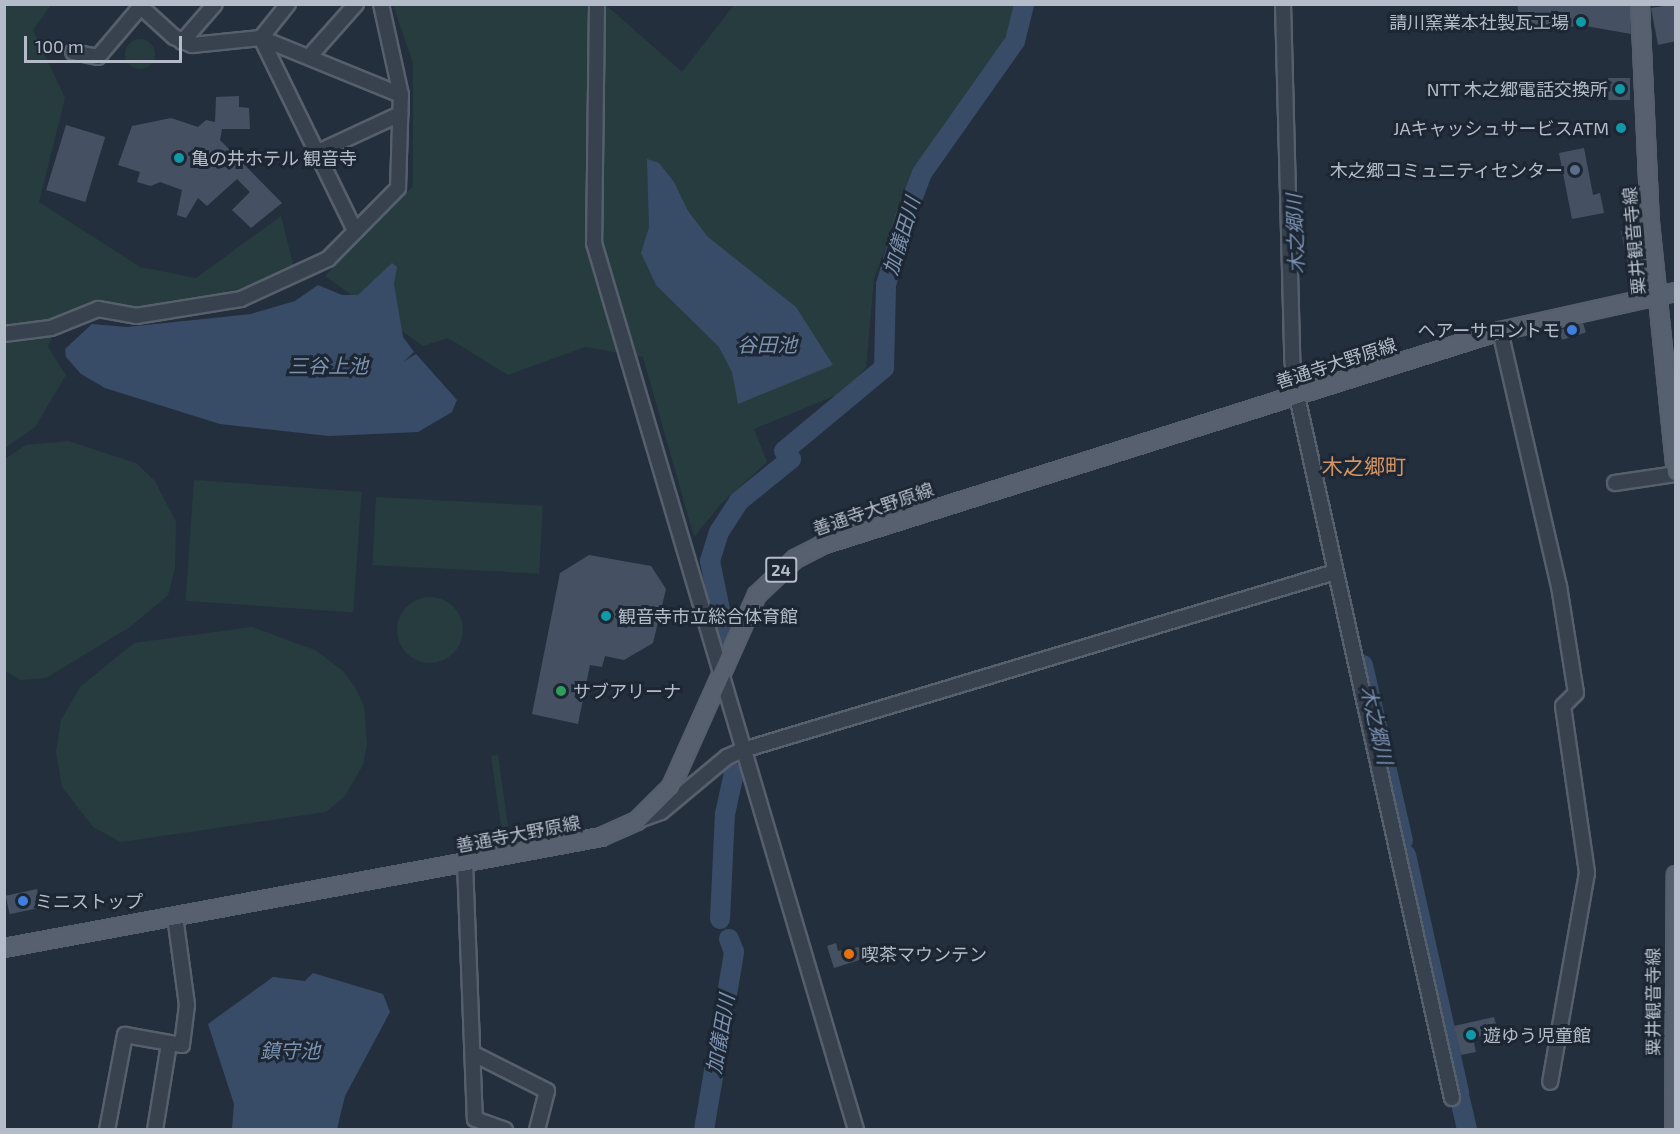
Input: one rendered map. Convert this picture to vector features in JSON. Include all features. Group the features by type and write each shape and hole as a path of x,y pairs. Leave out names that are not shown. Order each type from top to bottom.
{"main road":[{"name":"粟井観音寺線","path":"1640,4 1658,295 1676,474"},
{"name":"善通寺大野原線","path":"4,948 584,842 637,821 661,800 678,775 757,595 795,559 822,545 1500,332 1676,292"},
{"name":"粟井観音寺線","path":"1674,1130 1676,875"}],"street":[{"path":"182,42 215,4"},
{"path":"261,38 288,4"},
{"path":"309,57 356,4"},
{"path":"4,334 51,328 98,309 136,316 209,306 262,293 328,259 398,188 401,95 381,4"},
{"path":"597,4 594,243 856,1130"},
{"path":"1282,4 1292,358 1297,396 1452,1098"},
{"path":"73,52 98,57 142,6 182,42 203,47 261,38 401,95"},
{"path":"261,38 355,231"},
{"path":"316,153 400,114"},
{"path":"1500,332 1559,585 1576,693 1563,706 1587,873 1550,1082"},
{"path":"1615,483 1676,474"},
{"path":"637,821 661,812 727,757 743,750 1335,572"},
{"path":"465,863 475,1119 505,1130"},
{"path":"107,1130 125,1035 182,1045 187,1005 174,916"},
{"path":"155,1130 169,1044"},
{"path":"474,1054 547,1091 537,1130"}],"green space":[{"path":"5,5 51,5 33,30 65,98 39,202 140,267 196,278 281,216 295,272 214,301 141,310 95,304 58,324 48,347 66,375 35,427 5,448"},
{"path":"393,5 606,5 682,72 734,5 1019,5 992,68 913,174 874,279 866,367 846,391 754,429 767,462 721,504 694,537 643,357 585,347 508,375 448,338 423,346 325,276 413,186 413,63"},
{"path":"140,39 146,40 154,48 154,60 146,68 140,69 134,68 126,60 125,54 126,48 134,40"},
{"path":"68,441 136,463 155,481 176,522 175,568 168,595 130,627 46,678 21,680 5,671 5,459 26,445"},
{"path":"194,480 362,492 353,612 186,601"},
{"path":"376,497 543,506 539,574 372,565"},
{"path":"423,597 437,597 449,602 458,611 463,630 461,643 454,654 437,663 423,663 411,658 402,649 397,637 397,623 402,611 411,602"},
{"path":"252,627 315,650 343,671 355,687 364,706 367,744 363,765 345,796 326,812 121,842 93,827 62,787 56,752 61,720 81,686 134,643"},
{"path":"498,755 511,845 504,846 491,756"}],"water":[{"name":"谷田池","path":"647,159 659,163 674,182 688,211 708,237 796,307 833,365 738,404 732,372 719,347 656,285 641,253 649,227"},
{"name":"三谷上池","path":"392,263 397,267 394,284 403,337 414,352 403,362 416,354 457,400 452,412 418,432 329,436 220,424 105,388 81,374 66,357 65,349 92,324 127,327 251,314 295,301 318,285 342,295 358,295"},
{"name":"鎮守池","path":"313,973 383,994 390,1012 345,1096 337,1129 232,1129 234,1104 208,1024 273,977 305,981"}],"building":[{"name":"請川窯業本社製瓦工場","path":"1517,4 1630,4 1631,34 1580,25 1544,32 1520,20"},
{"path":"1676,4 1676,41 1658,45 1651,8"},
{"name":"NTT 木之郷電話交換所","path":"1608,78 1630,78 1630,100 1608,100"},
{"name":"亀の井ホテル 観音寺","path":"239,96 239,107 249,108 250,129 222,129 220,140 282,203 251,228 232,210 250,192 237,179 207,206 198,198 186,218 177,215 182,190 160,182 151,186 137,182 140,172 118,165 132,126 171,118 198,127 206,120 215,122 216,97"},
{"path":"66,125 105,137 85,202 46,190"},
{"name":"木之郷コミュニティセンター","path":"1584,148 1593,195 1600,193 1604,213 1572,219 1559,153"},
{"path":"1640,228 1644,280 1632,287 1621,231"},
{"name":"ヘアーサロントモ","path":"1583,323 1586,333 1562,340 1559,330"},
{"name":"観音寺市立総合体育館","path":"589,555 651,566 666,589 653,643 624,660 605,656 602,667 590,665 578,724 532,714 560,573"},
{"name":"ミニストップ","path":"37,889 41,908 10,914 6,896"},
{"name":"喫茶マウンテン","path":"836,943 838,951 865,946 869,957 834,968 827,946"},
{"name":"遊ゆう児童館","path":"1494,1017 1498,1032 1473,1038 1476,1052 1461,1055 1454,1026"}],"waterway":[{"name":"加儀田川","path":"784,451 884,368 886,285 905,218 922,173 1015,41 1024,4"},
{"name":"加儀田川","path":"726,639 710,561 719,532 739,501 791,459"},
{"name":"木之郷川","path":"1363,665 1403,841"},
{"name":"加儀田川","path":"720,919 725,814 734,773"},
{"name":"木之郷川","path":"1406,855 1459,1093"},
{"name":"加儀田川","path":"704,1130 734,952 729,939"},
{"name":"木之郷川","path":"1460,1099 1467,1130"}],"place":[{"name":"請川窯業本社製瓦工場","path":"1581,22"},
{"name":"NTT 木之郷電話交換所","path":"1620,89"},
{"name":"JAキャッシュサービスATM","path":"1621,128"},
{"name":"亀の井ホテル 観音寺","path":"179,158"},
{"name":"木之郷コミュニティセンター","path":"1575,170"},
{"name":"ヘアーサロントモ","path":"1572,330"},
{"name":"観音寺市立総合体育館","path":"606,616"},
{"name":"サブアリーナ","path":"561,691"},
{"name":"ミニストップ","path":"23,901"},
{"name":"喫茶マウンテン","path":"849,954"},
{"name":"遊ゆう児童館","path":"1471,1035"}],"district":[{"name":"木之郷町","path":"1364,466"}]}
